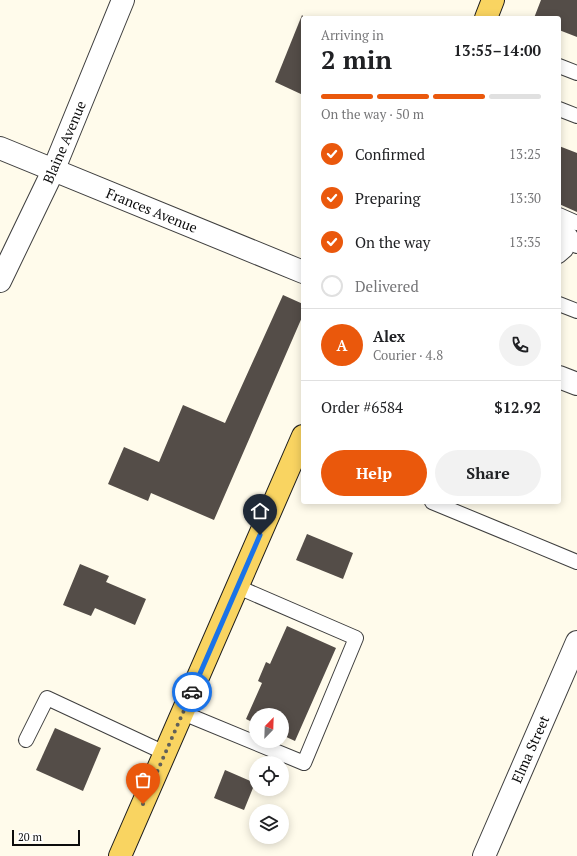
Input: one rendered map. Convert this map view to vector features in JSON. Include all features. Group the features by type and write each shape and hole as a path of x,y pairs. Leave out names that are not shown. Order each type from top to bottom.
{"main road":[{"path":"487,16 494,0"},
{"path":"120,856 301,444"}],"street":[{"name":"Blaine Avenue","path":"0,281 53,171 124,0"},
{"name":"Frances Avenue","path":"0,148 53,171 301,271"},
{"path":"561,378 577,384"},
{"name":"Elma Street","path":"484,856 577,642"}],"lane":[{"path":"561,67 577,73"},
{"path":"561,110 577,116"},
{"path":"561,216 577,223"},
{"path":"561,229 568,232 568,247"},
{"path":"561,305 577,311"},
{"path":"437,504 577,562"},
{"path":"182,713 304,763 356,638 238,587"},
{"path":"26,740 46,698 165,753"}],"building":[{"path":"541,0 577,0 577,37 561,31 561,16 535,16"},
{"path":"301,17 301,94 275,82"},
{"path":"561,147 577,153 577,212 561,205"},
{"path":"283,295 301,303 301,320 214,520 151,493 148,501 108,484 124,447 159,462 183,405 225,423"},
{"path":"307,534 353,553 343,579 296,560"},
{"path":"80,564 109,576 106,582 146,599 135,625 95,608 91,616 63,605"},
{"path":"287,626 336,648 295,741 289,738 289,708 251,708 262,683 258,681 266,662 270,664"},
{"path":"249,712 249,720 246,719"},
{"path":"55,728 101,748 83,791 36,770"},
{"path":"225,770 249,780 250,796 244,810 214,798"}],"way so far":[{"path":"143,804 192,692"}],"route":[{"path":"192,692 260,535"}]}
